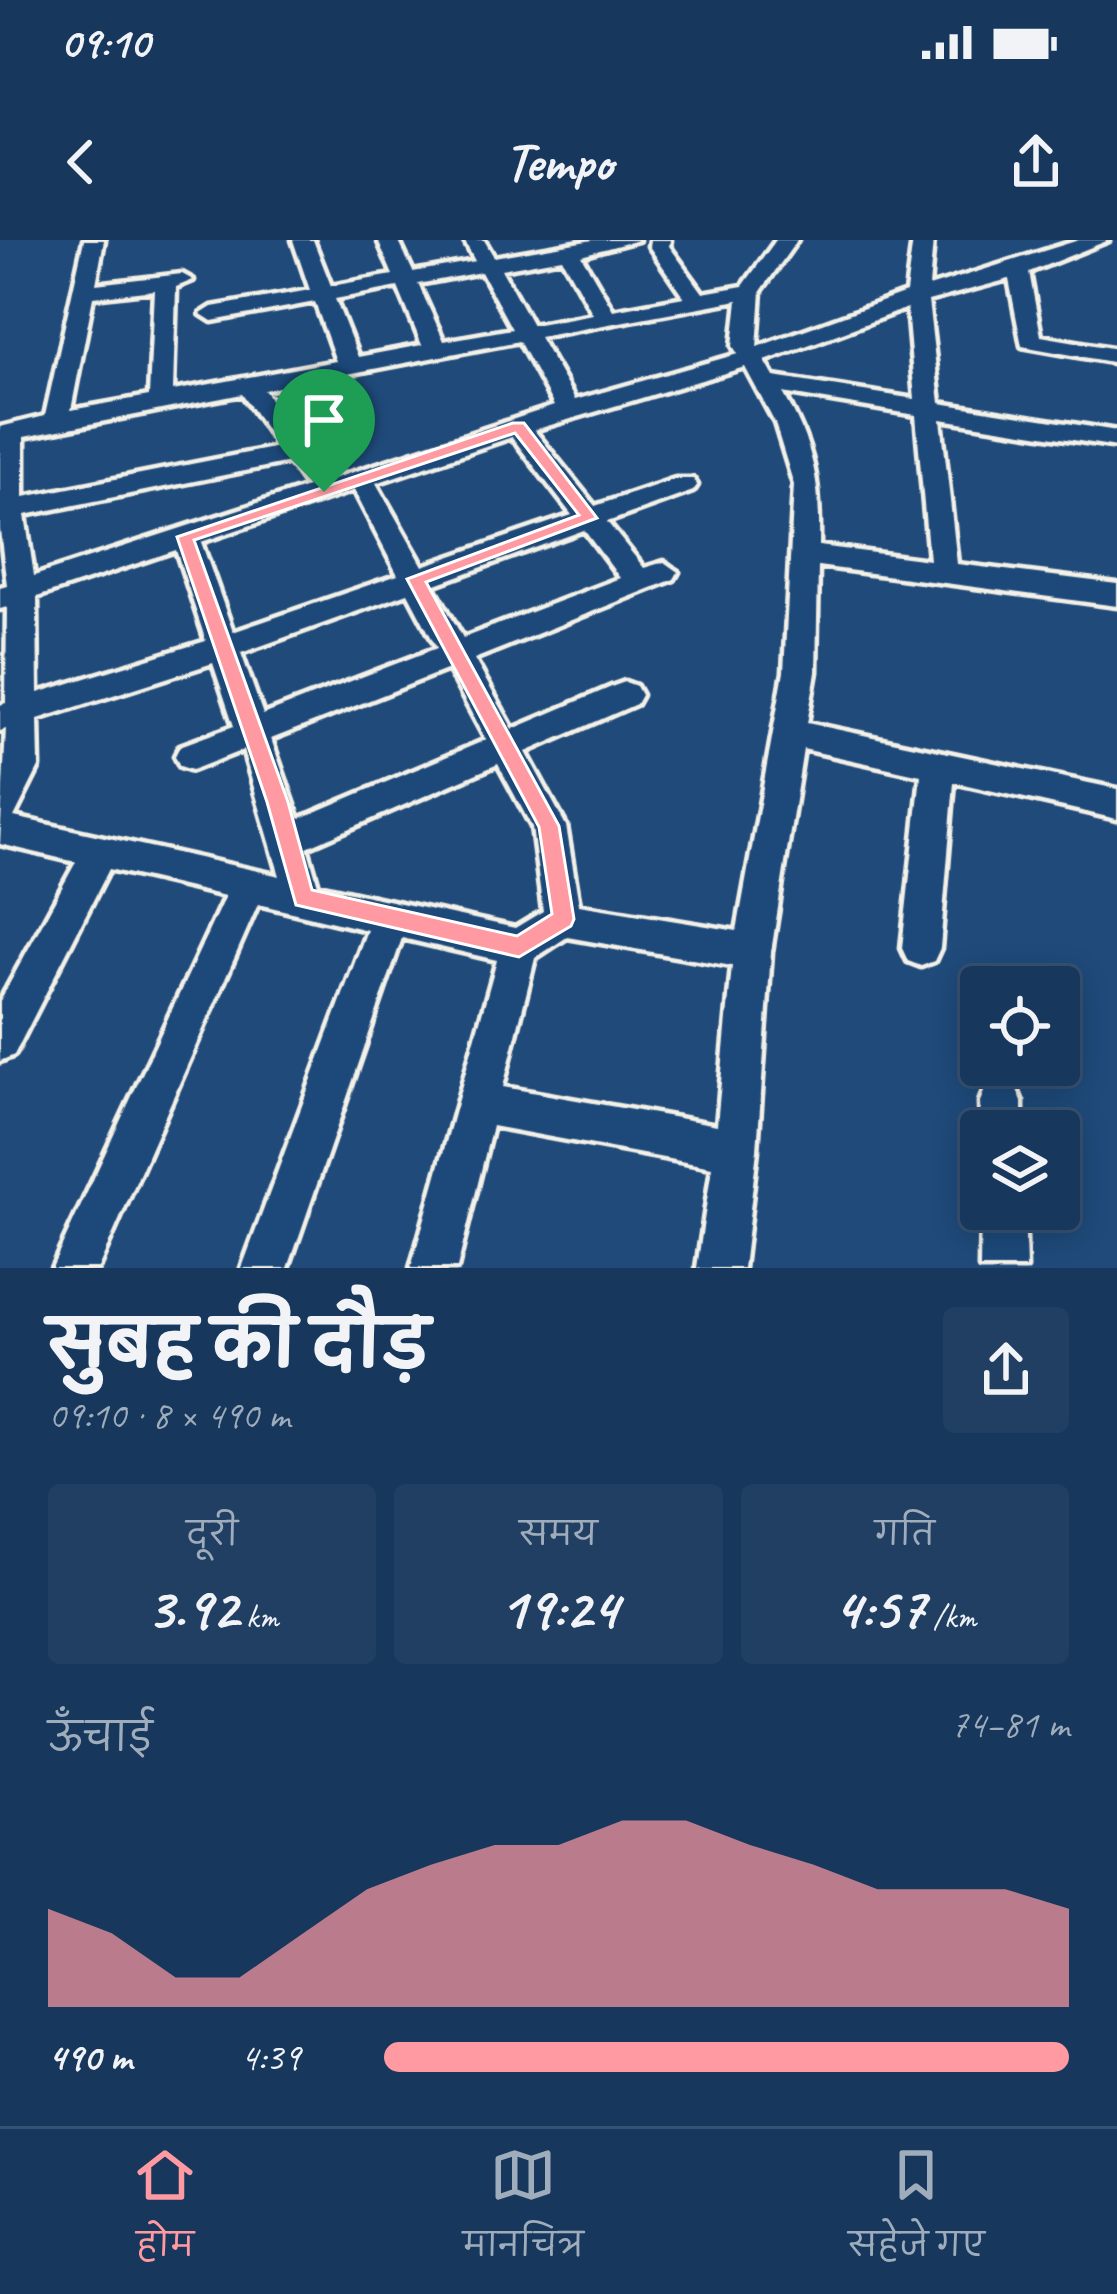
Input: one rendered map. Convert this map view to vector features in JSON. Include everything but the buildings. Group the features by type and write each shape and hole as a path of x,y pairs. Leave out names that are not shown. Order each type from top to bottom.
{"street":[{"path":"56,421 94,240"},
{"path":"303,240 349,366"},
{"path":"388,240 436,350"},
{"path":"474,240 568,410"},
{"path":"212,314 628,240"},
{"path":"660,240 659,246 698,301"},
{"path":"724,1267 752,952 800,672 807,485 788,423 746,346 750,291 787,240"},
{"path":"923,240 917,297 944,572"},
{"path":"11,595 568,410 758,370 917,297 1099,240"},
{"path":"568,250 608,318"},
{"path":"1018,268 1030,340 1117,356"},
{"path":"82,292 176,281 161,401"},
{"path":"0,808 22,767 9,715 6,434 750,291"},
{"path":"758,370 926,408 1117,439"},
{"path":"248,385 324,492"},
{"path":"192,756 652,577 589,518 518,427"},
{"path":"6,510 295,452"},
{"path":"361,479 549,826 563,919"},
{"path":"9,715 222,649 684,484"},
{"path":"185,537 289,839 304,898"},
{"path":"805,554 1117,595"},
{"path":"289,839 625,695"},
{"path":"792,733 1117,804"},
{"path":"921,948 939,765"},
{"path":"0,829 519,947"},
{"path":"0,1041 100,851"},
{"path":"75,1268 248,885"},
{"path":"265,1268 390,918"},
{"path":"434,1268 519,947 563,919 752,952"},
{"path":"478,1102 736,1150"},
{"path":"1002,1230 1003,1268"}],"route":[{"path":"518,427 589,518 416,579 549,826 563,919 519,947 304,898 278,802 250,734 185,537 324,492 518,427"}]}
